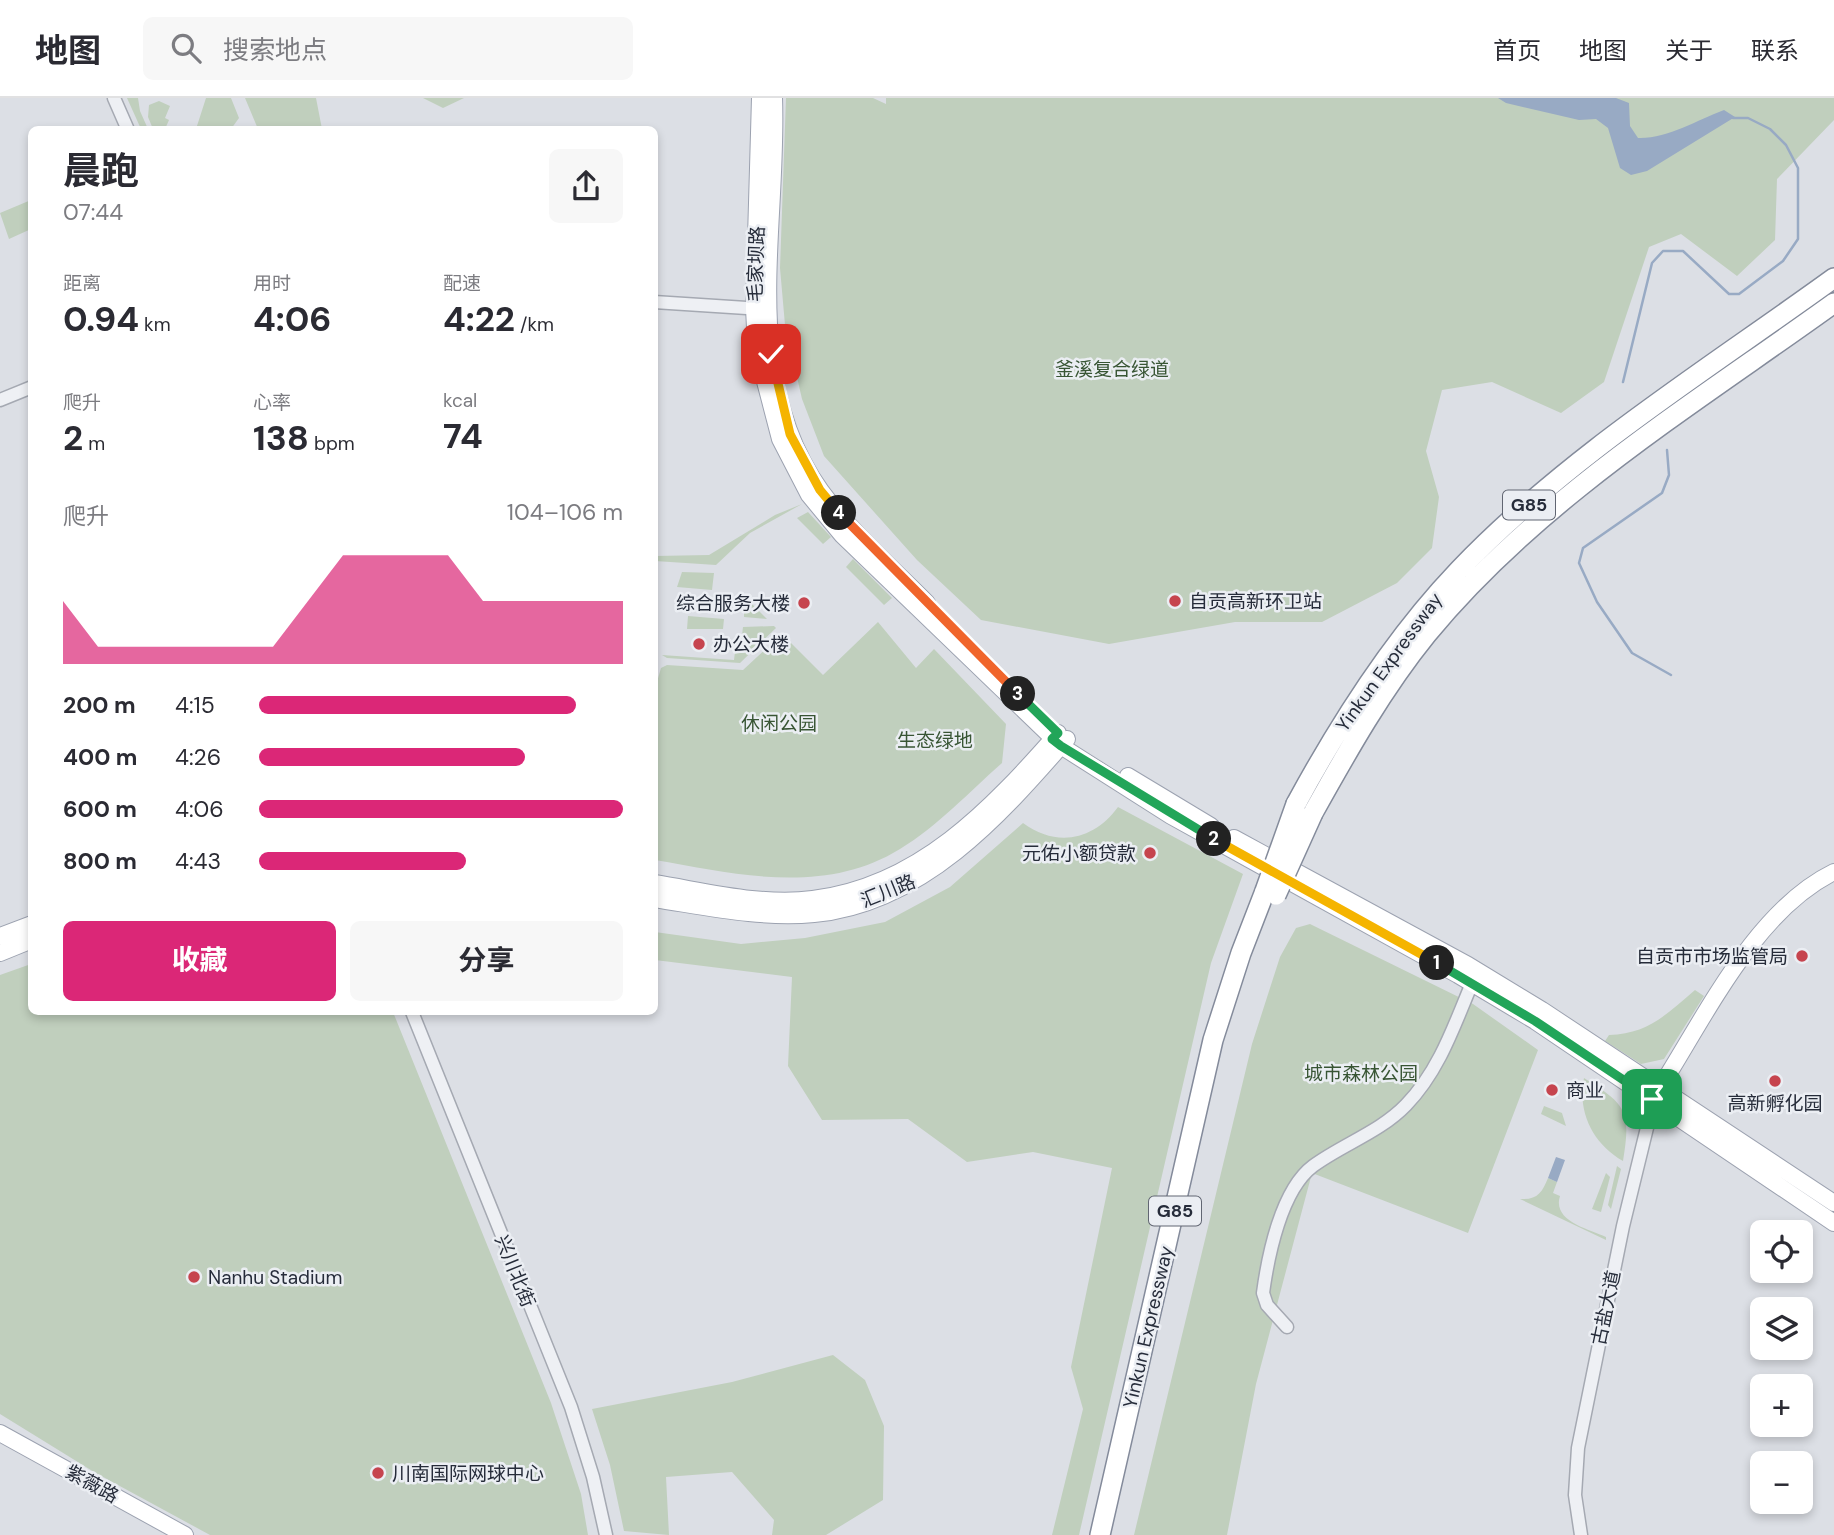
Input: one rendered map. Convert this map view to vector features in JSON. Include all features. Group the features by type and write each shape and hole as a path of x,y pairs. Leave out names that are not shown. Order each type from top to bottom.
{"highway":[{"name":"Yinkun Expressway","path":"1113,1535 1217,1074 1252,943 1305,808 1361,694 1411,627 1459,570 1551,487 1834,278"},
{"name":"Yinkun Expressway","path":"1305,808 1427,634 1522,535 1634,447 1834,303"},
{"name":"Yinkun Expressway","path":"1100,1535 1213,1040 1241,953 1270,893"}],"main road":[{"name":"毛家坝路","path":"760,98 761,309"},
{"name":"毛家坝路","path":"774,98 757,347 780,439 808,495 842,536 1059,739"},
{"name":"汇川路","path":"658,884 766,899 812,899 865,889 921,862 972,823 1059,739"},
{"name":"汇川路","path":"658,900 763,915 816,914 869,901 926,875 978,835 1059,739"},
{"path":"1059,739 1171,816 1472,983 1656,1092 1834,1203"},
{"path":"1059,739 1204,822 1468,965 1656,1092 1834,1223"},
{"path":"1656,1092 1753,942 1786,906 1834,872"},
{"path":"0,936 28,926"},
{"path":"0,953 28,942"},
{"name":"紫薇路","path":"0,1433 185,1535"}],"street":[{"path":"114,98 126,126"},
{"path":"658,302 761,309"},
{"path":"0,400 28,389"},
{"path":"1287,1327 1267,1305 1263,1293 1289,1196 1298,1180 1313,1166 1391,1120 1427,1081 1441,1056 1472,983"},
{"name":"兴川北街","path":"413,1015 571,1407 593,1477 606,1535"},
{"name":"古盐大道","path":"1581,1535 1575,1495 1578,1448 1656,1092"}],"green space":[{"path":"127,98 138,98 147,126 140,126"},
{"path":"206,98 231,98 239,118 233,126 197,126"},
{"path":"245,98 316,98 321,126 257,126"},
{"path":"423,98 464,98 443,108"},
{"name":"釜溪复合绿道","path":"786,98 873,98 886,104 886,98 1834,98 1834,120 1777,179 1775,240 1737,276 1681,234 1649,247 1604,382 1561,413 1492,382 1442,390 1426,451 1439,497 1432,548 1397,583 1322,622 1235,622 1109,644 981,620 917,560 824,456 802,399 785,325 780,268"},
{"path":"159,101 170,106 165,118 169,120 166,126 152,126 148,117 149,105"},
{"path":"28,201 28,230 9,239 0,213"},
{"path":"802,504 750,533 716,565 658,561 658,556 709,555 775,515"},
{"path":"808,512 831,537 823,544 797,518"},
{"path":"853,559 892,598 884,605 846,567"},
{"path":"682,572 714,573 712,590 677,587"},
{"path":"750,602 767,619 744,617 744,607"},
{"path":"688,616 724,619 723,629 687,629"},
{"path":"878,622 916,668 934,649 1006,724 1002,763 914,840 871,864 841,873 810,877 748,875 658,861 658,678 661,668 667,665 743,670 782,634 823,675"},
{"path":"743,627 776,628 740,663 667,658 662,655 734,660 737,635 742,635"},
{"path":"1118,807 1243,874 1211,963 1079,1535 1052,1535 1083,1409 1071,1367 1112,1168 1033,1152 967,1162 908,1119 822,1120 788,1066 792,977 658,960 658,932 741,944 805,938 885,922 950,887 1023,823 1049,836 1062,838 1086,833 1108,818"},
{"name":"城市森林公园","path":"1310,924 1473,1004 1538,1050 1468,1233 1312,1173 1256,1384 1227,1535 1134,1535 1252,1044 1280,957 1296,928"},
{"path":"28,965 28,1015 394,1015 551,1403 581,1494 588,1535 210,1535 94,1472 0,1414 0,975"},
{"path":"1695,990 1704,996 1664,1059 1641,1064 1605,1041 1609,1035 1646,1027"},
{"path":"1584,1078 1609,1095 1623,1111 1626,1131 1623,1161 1603,1146 1590,1126 1583,1103"},
{"path":"1544,1106 1562,1113 1566,1126 1541,1114"},
{"path":"1617,1166 1621,1169 1611,1209 1608,1205"},
{"path":"1606,1173 1610,1177 1601,1212 1592,1209"},
{"path":"1548,1178 1557,1182 1553,1193 1560,1196 1559,1205 1566,1218 1606,1237 1606,1240 1520,1199 1538,1194"},
{"path":"833,1355 865,1380 884,1426 883,1500 826,1535 772,1535 774,1520 732,1472 666,1477 669,1535 624,1531 610,1465 592,1409 732,1382"}],"water":[{"path":"1498,98 1616,98 1629,103 1630,126 1638,138 1671,132 1724,110 1735,117 1647,171 1631,175 1620,168 1608,128 1596,119 1579,120 1506,103"},
{"path":"1556,1157 1565,1160 1557,1182 1548,1178"}],"waterway":[{"path":"1623,382 1652,263 1663,251 1683,251 1729,294 1739,294 1783,261 1798,239 1798,168 1786,145 1770,129 1748,118 1733,118"},
{"path":"1667,450 1669,475 1662,493 1583,548 1579,563 1597,602 1632,653 1671,675"}],"place":[{"name":"自贡高新环卫站","path":"1175,601"},
{"name":"综合服务大楼","path":"804,603"},
{"name":"办公大楼","path":"699,644"},
{"name":"元佑小额贷款","path":"1150,853"},
{"name":"自贡市市场监管局","path":"1802,956"},
{"name":"高新孵化园","path":"1775,1081"},
{"name":"商业","path":"1552,1090"},
{"name":"Nanhu Stadium","path":"194,1277"},
{"name":"川南国际网球中心","path":"378,1473"}],"route":[{"path":"771,354 790,434 820,490 852,528 1058,733 1052,739 1171,816 1472,983 1535,1021 1652,1099"}],"park label":[{"name":"休闲公园","path":"779,723"},
{"name":"生态绿地","path":"935,740"}]}
